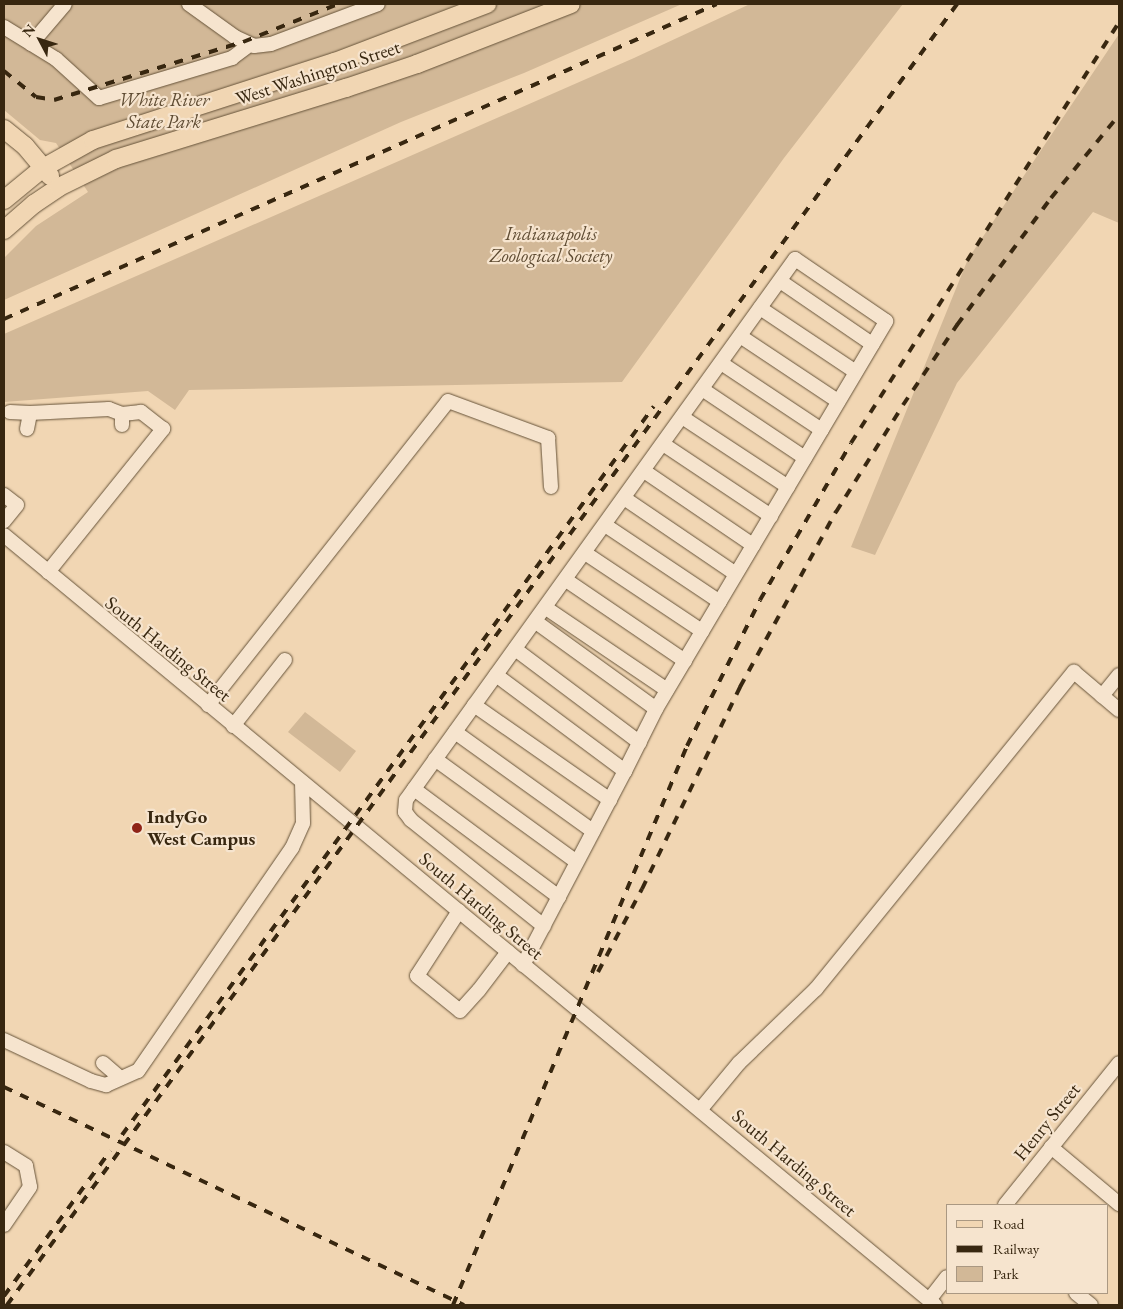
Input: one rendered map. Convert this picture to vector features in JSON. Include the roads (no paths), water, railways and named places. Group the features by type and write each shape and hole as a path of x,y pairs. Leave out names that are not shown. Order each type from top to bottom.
{"main road":[{"name":"West Washington Street","path":"4,200 43,168 93,140 336,62 488,4"},
{"name":"West Washington Street","path":"4,230 34,204 59,187 116,159 346,88 434,57 571,4"},
{"path":"4,128 25,146 59,187"}],"street":[{"path":"31,44 65,4"},
{"path":"189,4 249,45 260,46 271,44 378,4"},
{"path":"4,27 56,60 99,98 232,58 249,45"},
{"path":"523,965 544,926 640,743 656,709 886,321 795,259 536,622 406,800 405,812 411,820 544,926"},
{"path":"780,281 872,344"},
{"path":"760,308 856,372"},
{"path":"740,336 838,401"},
{"path":"721,363 822,430"},
{"path":"702,389 805,458"},
{"path":"208,705 448,401 548,438 550,487"},
{"path":"10,412 30,413 109,409 122,420 141,412 163,430 48,572"},
{"path":"27,429 30,413"},
{"path":"682,417 788,487"},
{"path":"663,444 770,516"},
{"path":"644,471 753,545"},
{"path":"4,495 17,505 4,521"},
{"path":"624,498 736,574"},
{"path":"605,526 720,602"},
{"name":"South Harding Street","path":"4,535 932,1302"},
{"path":"585,553 702,631"},
{"path":"566,580 685,661"},
{"path":"546,608 667,690"},
{"path":"536,622 656,709"},
{"path":"515,649 640,743"},
{"path":"234,726 285,660"},
{"path":"700,1110 739,1063 816,989 1074,672 1119,710"},
{"path":"496,675 625,771"},
{"path":"1102,696 1119,675"},
{"path":"474,705 610,800"},
{"path":"455,732 593,832"},
{"path":"435,759 577,862"},
{"path":"4,1040 91,1081 106,1085 138,1071 292,848 303,823 302,782"},
{"path":"414,789 559,897"},
{"path":"459,911 447,926 417,976 460,1011 508,952"},
{"name":"Henry Street","path":"1006,1204 1051,1147 1115,1078 1119,1063"},
{"path":"103,1064 120,1078"},
{"path":"1051,1147 1119,1204"},
{"path":"4,1152 26,1166 30,1187 4,1224"},
{"path":"932,1302 946,1279"},
{"path":"1077,1294 1091,1305"}],"railway":[{"path":"4,71 36,97 54,100 243,42 338,4"},
{"path":"4,319 717,4"},
{"path":"7,1305 957,4"},
{"path":"453,1305 687,746 760,600 851,443 1119,22"},
{"path":"598,972 642,889 740,687 836,512 903,405 957,325 1051,198 1119,115"},
{"path":"122,1135 654,406"},
{"path":"4,1087 464,1305"},
{"path":"4,1296 110,1151"}],"place":[{"name":"IndyGo West Campus","path":"137,828"}],"park label":[{"name":"White River State Park","path":"164,111"},
{"name":"Indianapolis Zoological Society","path":"551,245"}]}
